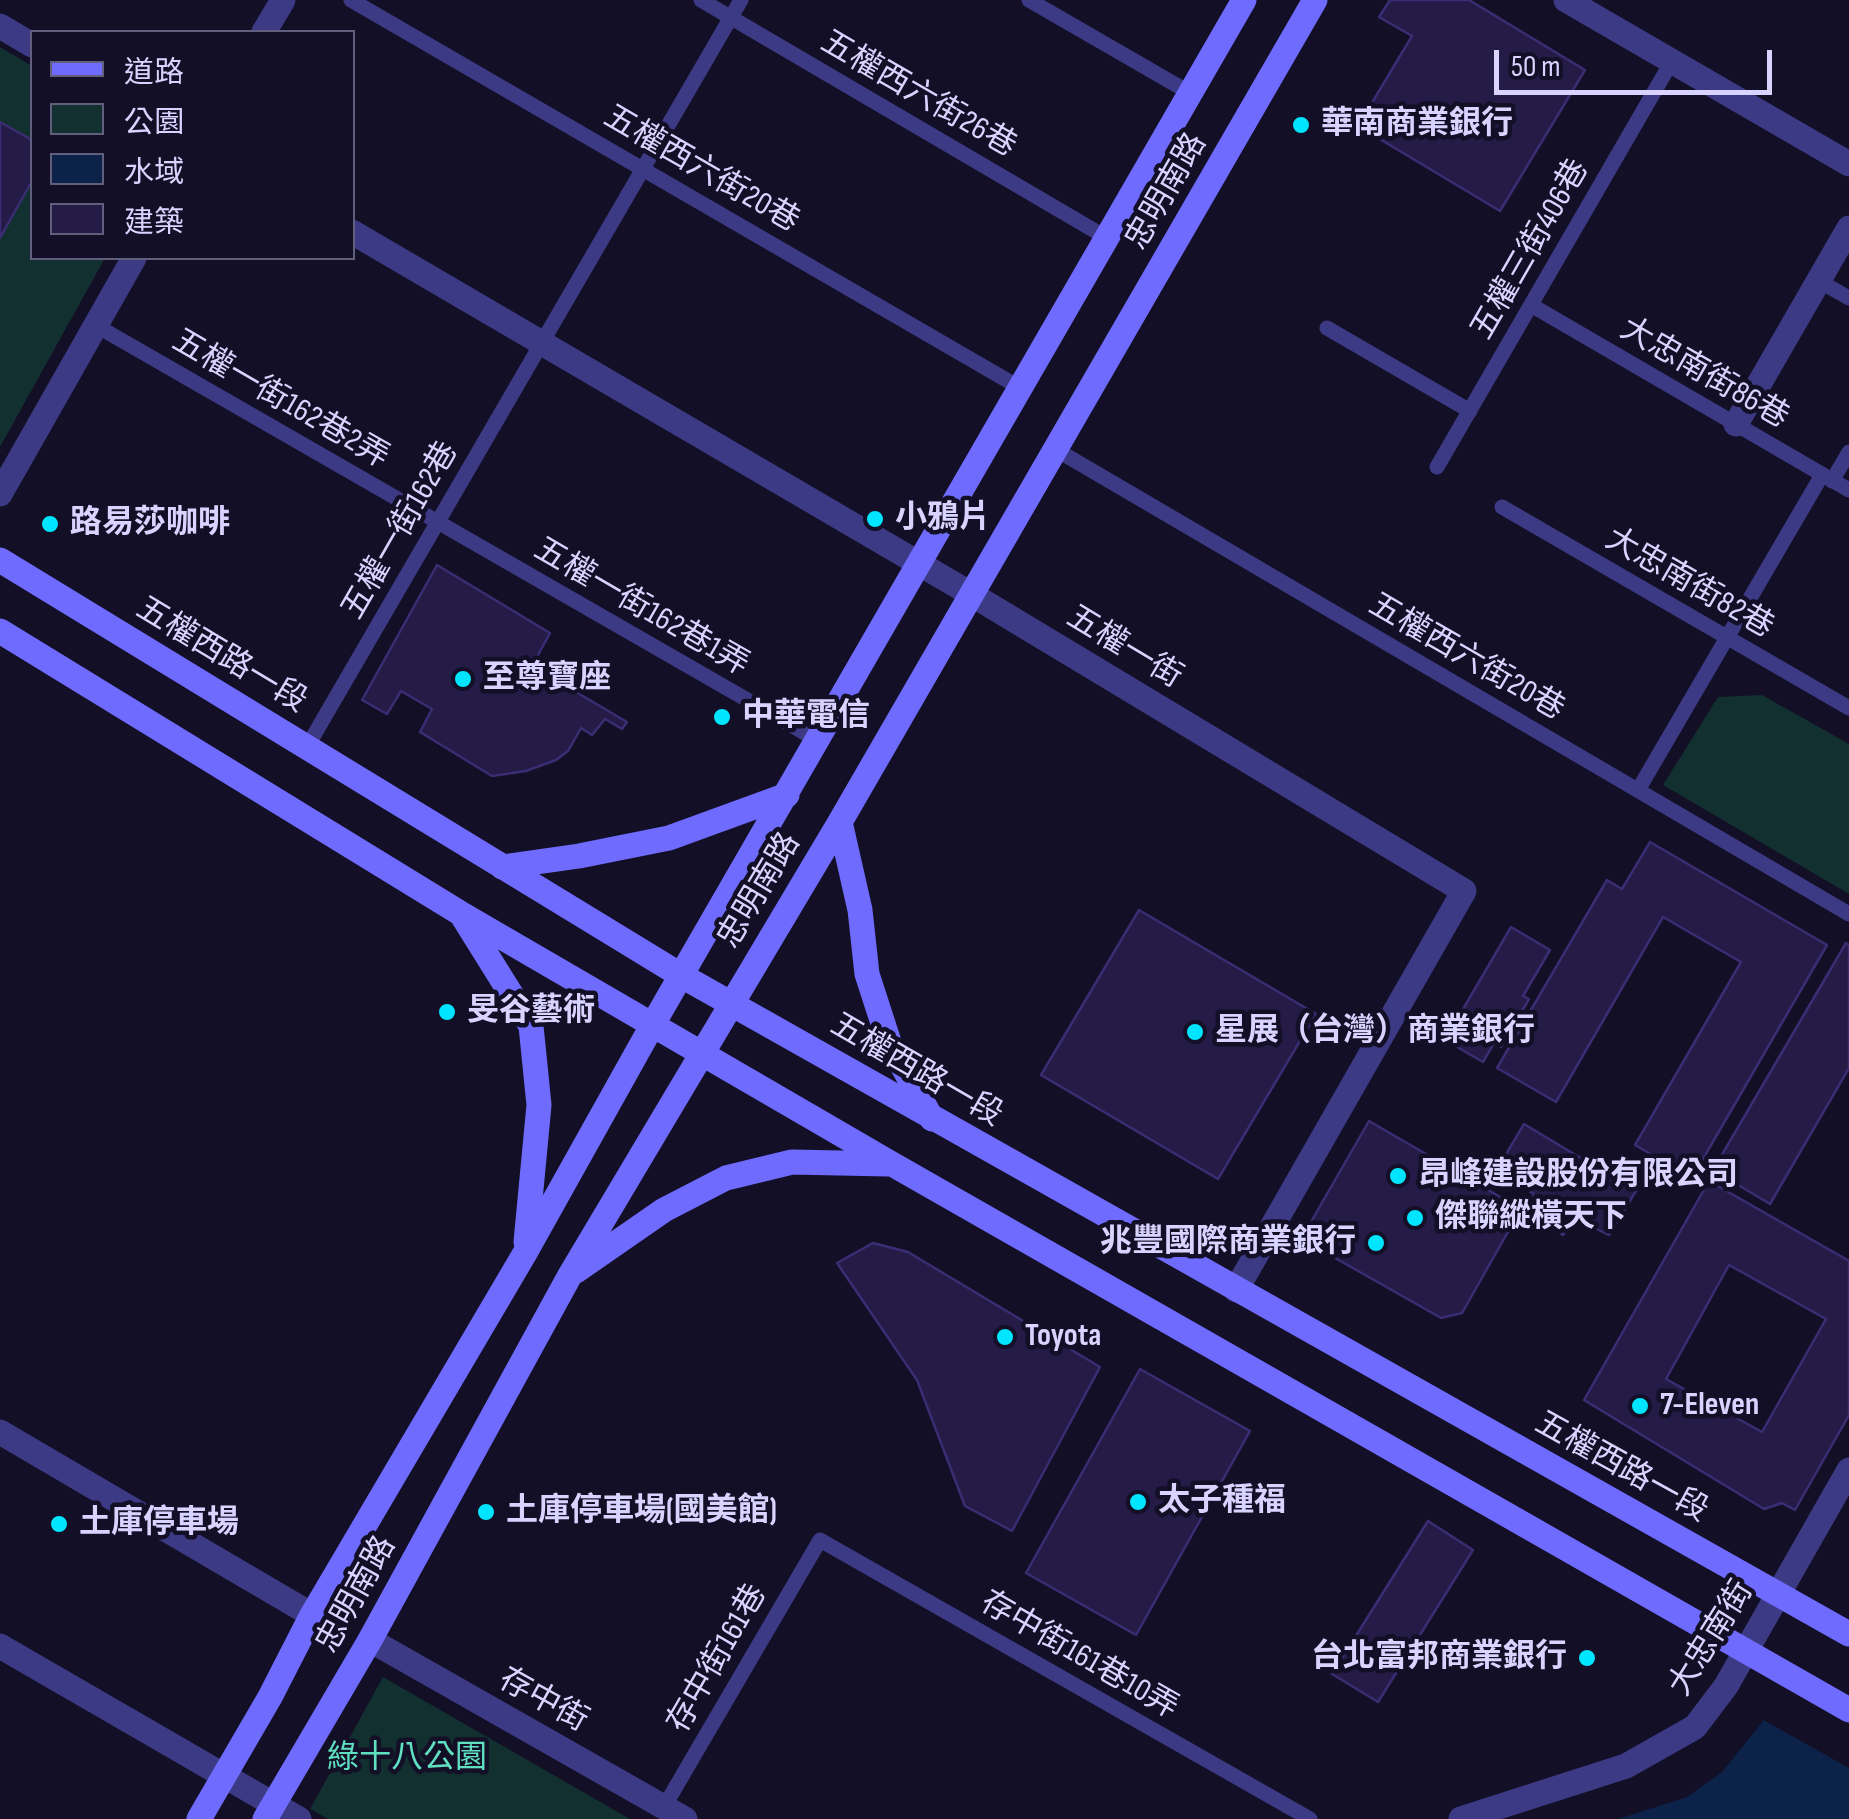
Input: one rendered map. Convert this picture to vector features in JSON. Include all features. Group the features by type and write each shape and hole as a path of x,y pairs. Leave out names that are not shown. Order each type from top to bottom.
{"main road":[{"name":"忠明南路","path":"198,1819 1244,0"},
{"name":"忠明南路","path":"270,1812 370,1640 569,1277 840,822 1315,0"},
{"name":"五權西路一段","path":"0,560 682,976 1849,1634"},
{"path":"0,631 460,913 1849,1710"},
{"path":"502,867 668,838 787,794"},
{"path":"840,822 860,910 867,974 889,1042 932,1119"},
{"path":"460,913 531,1026 539,1105 525,1254"},
{"path":"569,1277 664,1210 726,1178 792,1162 892,1164"}],"street":[{"path":"265,30 284,0"},
{"path":"1566,0 1849,164"},
{"path":"0,26 30,44"},
{"path":"1736,424 1849,228"},
{"name":"五權一街","path":"355,234 972,594 1464,891 1236,1290"},
{"path":"0,494 133,260"},
{"path":"0,1432 312,1615"},
{"name":"大忠南街","path":"1461,1819 1626,1766 1695,1727 1748,1650 1849,1470"},
{"name":"存中街","path":"370,1640 674,1813"},
{"path":"0,1646 224,1775 270,1812 299,1819"}],"lane":[{"name":"五權西六街20巷","path":"351,0 1022,389"},
{"name":"五權西六街26巷","path":"701,0 1106,238"},
{"name":"五權一街162巷","path":"307,747 741,0"},
{"path":"1029,0 1190,93"},
{"name":"五權三街406巷","path":"1437,467 1672,62"},
{"path":"1818,281 1849,298"},
{"name":"大忠南街86巷","path":"1531,305 1849,490"},
{"name":"五權一街162巷2弄","path":"95,325 437,523"},
{"path":"1327,328 1470,411"},
{"name":"五權西六街20巷","path":"1056,449 1849,914"},
{"path":"1638,790 1827,478 1849,452"},
{"name":"大忠南街82巷","path":"1502,507 1849,708"},
{"name":"五權一街162巷1弄","path":"437,523 817,740"},
{"name":"存中街161巷","path":"674,1813 820,1540"},
{"name":"存中街161巷10弄","path":"820,1540 1310,1819"}],"green space":[{"path":"0,47 30,65 30,260 104,260 0,447"},
{"path":"1762,695 1849,744 1849,894 1663,785 1718,697"},
{"name":"綠十八公園","path":"383,1677 630,1819 328,1819 310,1809"}],"water":[{"path":"1849,1573 1849,1819 1618,1819 1687,1797 1722,1772 1763,1721"}],"pier":[{"path":"1849,1568 1849,1768 1760,1718"}],"building":[{"path":"1390,0 1469,0 1585,70 1500,211 1358,126 1412,36 1379,17"},
{"path":"0,122 30,139 30,185 0,238"},
{"name":"至尊寶座","path":"437,565 550,633 532,666 627,722 622,729 605,719 592,735 581,728 568,751 556,760 526,771 492,776 420,732 432,709 401,691 387,714 362,700"},
{"path":"1650,842 1827,945 1692,1178 1635,1145 1741,962 1663,917 1556,1102 1497,1068 1607,880 1622,889"},
{"path":"1139,910 1316,1014 1218,1179 1041,1075"},
{"path":"1511,927 1550,950 1523,996 1529,999 1501,1047 1494,1043 1483,1062 1445,1040"},
{"path":"1846,943 1849,1068 1770,1204 1713,1170"},
{"name":"傑聯縱橫天下","path":"1369,1121 1521,1209 1462,1313 1441,1318 1314,1246 1308,1227"},
{"path":"1524,1124 1636,1191 1609,1235 1574,1218 1563,1235 1524,1211 1534,1194 1496,1171"},
{"path":"1709,1181 1849,1261 1849,1415 1795,1510 1782,1503 1764,1509 1584,1400","holes":["1729,1265 1826,1319 1762,1432 1666,1379"]},
{"path":"873,1243 908,1252 1100,1367 1012,1531 965,1506 917,1380 837,1263"},
{"name":"太子種福","path":"1140,1369 1250,1431 1136,1635 1026,1573"},
{"path":"1428,1521 1473,1550 1378,1702 1332,1674"}],"place":[{"name":"華南商業銀行","path":"1301,125"},
{"name":"小鴉片","path":"875,519"},
{"name":"路易莎咖啡","path":"50,524"},
{"name":"至尊寶座","path":"463,679"},
{"name":"中華電信","path":"722,717"},
{"name":"旻谷藝術","path":"447,1012"},
{"name":"星展（台灣）商業銀行","path":"1195,1032"},
{"name":"昂峰建設股份有限公司","path":"1398,1176"},
{"name":"傑聯縱橫天下","path":"1415,1218"},
{"name":"兆豐國際商業銀行","path":"1376,1243"},
{"name":"Toyota","path":"1005,1337"},
{"name":"7-Eleven","path":"1640,1406"},
{"name":"太子種福","path":"1138,1502"},
{"name":"土庫停車場(國美館)","path":"486,1512"},
{"name":"土庫停車場","path":"59,1524"},
{"name":"台北富邦商業銀行","path":"1587,1658"}]}
